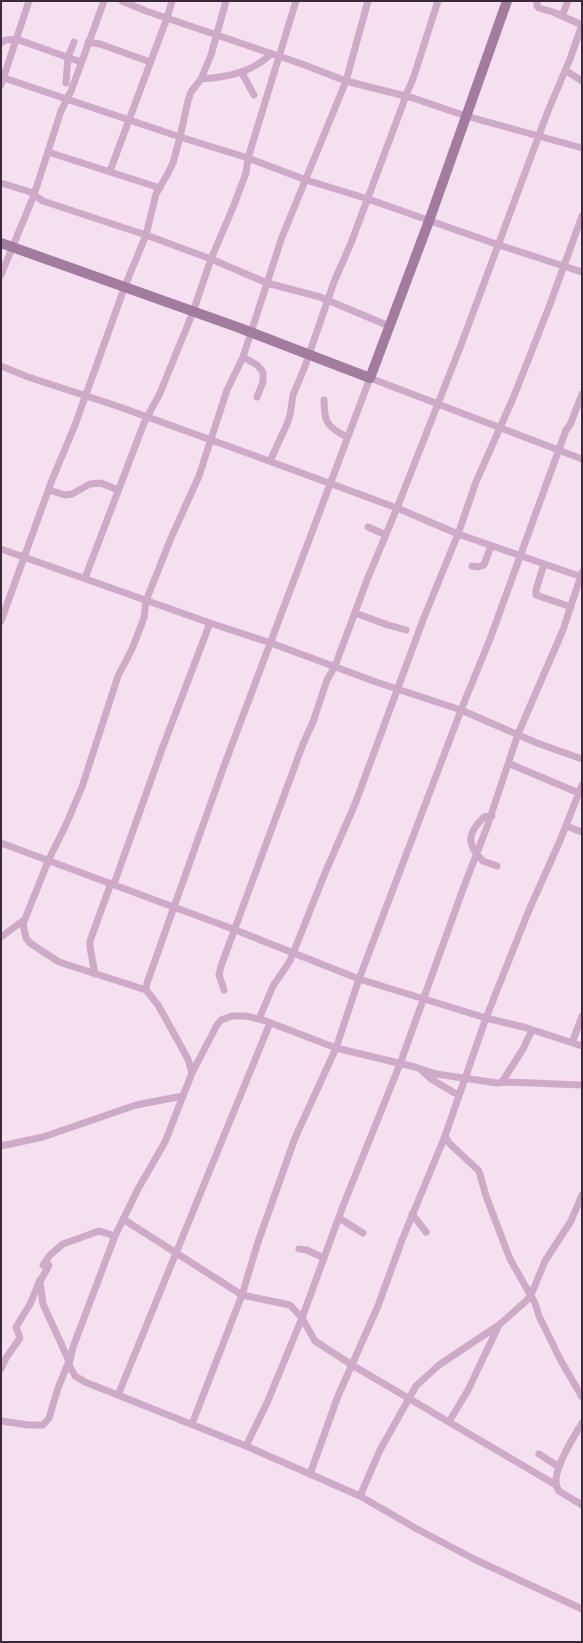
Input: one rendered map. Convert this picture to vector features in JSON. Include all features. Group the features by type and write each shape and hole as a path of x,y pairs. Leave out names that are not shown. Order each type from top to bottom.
{"street":[{"path":"1,85 2,77 29,1"},
{"path":"1,275 34,194 61,111 67,100 104,1"},
{"path":"122,1 346,81 582,148"},
{"path":"110,171 172,1"},
{"path":"1,621 26,557 49,490 86,396 125,286 146,235 154,202 173,163 189,96 201,80 211,55 226,1"},
{"path":"85,578 147,417 160,393 193,312 211,259 246,173 248,158 296,1"},
{"path":"192,1073 188,1059 158,1005 146,990 58,962 30,943 24,932 24,920 48,859 65,827 82,787 118,676 132,649 144,618 146,601 194,489 227,390 243,357 282,237 346,81 368,1"},
{"path":"270,461 287,424 290,416 293,395 310,354 327,301 404,104 405,97 413,79 438,1"},
{"path":"146,990 148,980 224,766 370,378 507,1"},
{"path":"224,990 220,971 233,929 327,680 335,666 482,292 498,245 582,25 538,7 537,1"},
{"path":"562,16 568,1"},
{"path":"10,56 5,47 1,44 6,40 16,39 81,62"},
{"path":"66,83 68,57 74,42"},
{"path":"88,42 100,44 150,62"},
{"path":"201,80 242,73 264,62 271,54"},
{"path":"565,70 582,81"},
{"path":"242,73 254,95"},
{"path":"2,77 180,138 248,158 306,180 368,199 498,245 582,272"},
{"path":"48,152 160,188"},
{"path":"1,183 34,194 42,201 146,235 211,259 267,283 309,294 389,326"},
{"path":"259,1019 273,986 288,964 355,804 423,620 458,534 476,482 500,429 582,216"},
{"path":"1,243 125,286 310,354 500,429 582,459"},
{"path":"243,357 256,365 263,372 263,382 257,397"},
{"path":"1,366 28,377 147,417 270,461 397,508 458,534 491,546 582,575 563,630 518,734 510,764 492,816 400,1064 339,1218 302,1318 267,1403 246,1446"},
{"path":"192,1424 242,1295 258,1242 295,1138 336,1048 359,979 461,710 490,639 566,430 570,425 582,394"},
{"path":"324,400 324,417 328,425 347,437"},
{"path":"49,490 65,495 72,494 95,483 105,484 118,490"},
{"path":"368,527 386,534"},
{"path":"472,566 478,567 484,565 491,546"},
{"path":"1,549 146,601 271,643 397,690 461,710 537,743 582,759"},
{"path":"544,564 536,590 536,595 570,607"},
{"path":"355,613 406,630"},
{"path":"95,974 90,941 113,884 159,756 210,623"},
{"path":"510,764 579,792"},
{"path":"310,1474 338,1396 378,1306 412,1214 444,1136 486,1018 529,910 566,826 582,785"},
{"path":"492,816 484,817 471,836 470,844 483,861 497,866"},
{"path":"566,826 582,832"},
{"path":"1,843 48,859 174,908 233,929 359,979 582,1046"},
{"path":"1,937 24,920"},
{"path":"1,1421 28,1425 43,1425 49,1418 58,1388 115,1236 138,1189 165,1142 192,1073 221,1020 238,1016 259,1019 336,1048 419,1068 436,1074 497,1083 582,1084"},
{"path":"572,1043 582,1016"},
{"path":"118,1395 270,1023"},
{"path":"502,1082 523,1049 532,1030"},
{"path":"419,1068 431,1079 458,1095"},
{"path":"1,1147 43,1137 136,1105 183,1096"},
{"path":"444,1136 449,1143 479,1171 486,1196 510,1259 531,1295 539,1316 560,1359 582,1397"},
{"path":"360,1496 380,1450 416,1386 429,1373 464,1347 499,1325 522,1306 531,1295 545,1261 571,1221 582,1195"},
{"path":"412,1214 426,1232"},
{"path":"339,1218 363,1233"},
{"path":"123,1219 242,1295 290,1305 302,1318 315,1341 352,1365 556,1485 559,1491 582,1505"},
{"path":"49,1266 43,1265 50,1255 63,1244 99,1231 115,1236"},
{"path":"299,1249 307,1250 324,1258"},
{"path":"49,1266 40,1282 43,1304 69,1361 71,1370 75,1376 85,1382 246,1446 360,1496 476,1560 582,1609"},
{"path":"1,1369 6,1358 20,1338 16,1327 49,1266"},
{"path":"449,1422 468,1390 499,1325"},
{"path":"556,1485 559,1467 582,1423"},
{"path":"539,1454 559,1467"}]}
